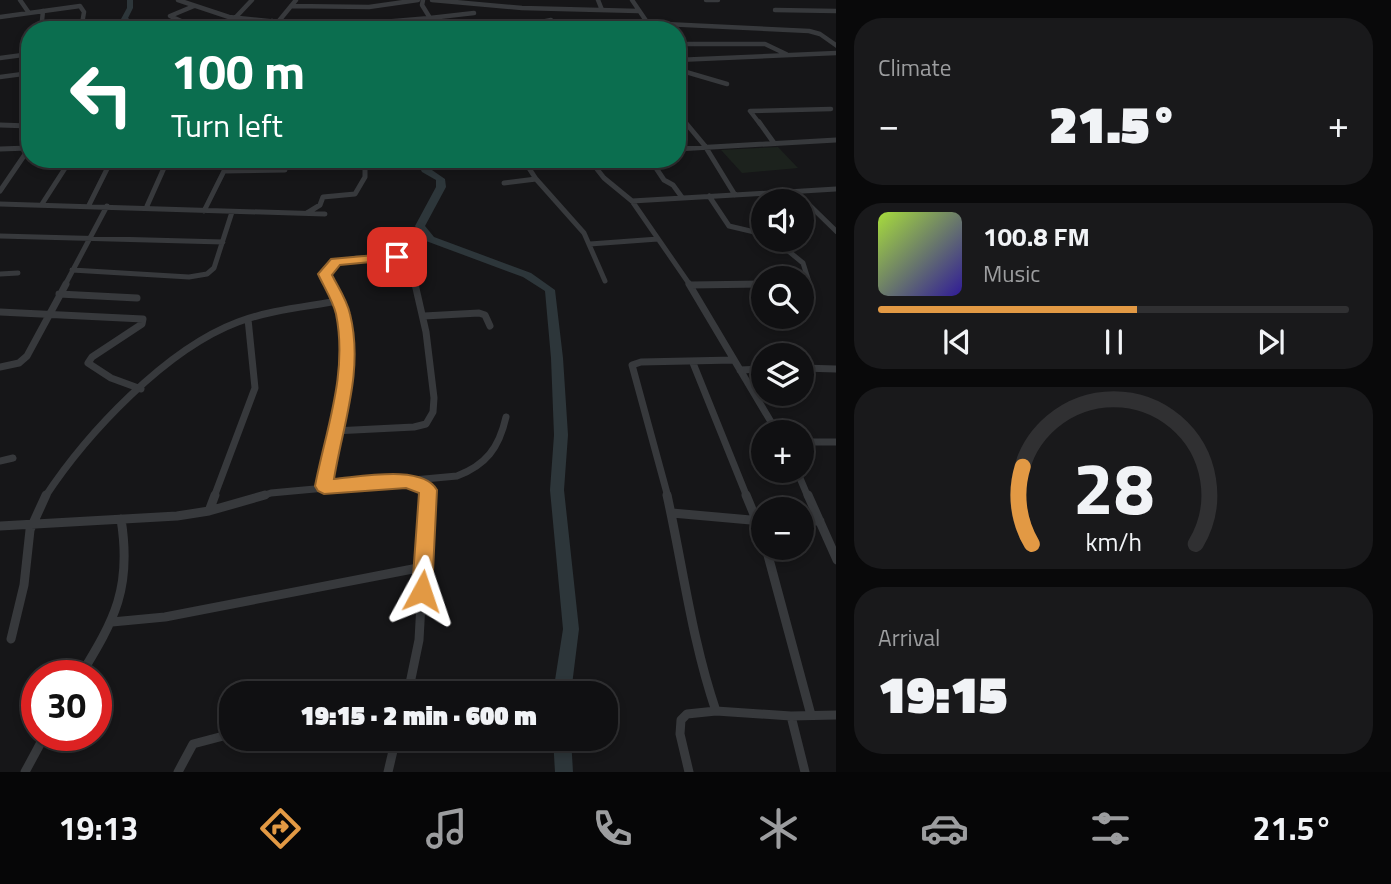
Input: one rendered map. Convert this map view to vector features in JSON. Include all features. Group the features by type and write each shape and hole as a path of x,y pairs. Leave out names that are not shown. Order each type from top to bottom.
{"street":[{"path":"20,0 29,13"},
{"path":"66,0 70,6"},
{"path":"178,0 235,18 272,21"},
{"path":"244,0 252,0"},
{"path":"235,18 252,0"},
{"path":"279,21 296,0"},
{"path":"342,7 347,0"},
{"path":"291,6 382,6 421,0 433,21"},
{"path":"432,0 522,8 638,11"},
{"path":"522,8 524,0"},
{"path":"561,0 563,9"},
{"path":"598,0 602,10"},
{"path":"632,0 646,21"},
{"path":"706,0 718,0"},
{"path":"0,17 80,6 84,12 83,21"},
{"path":"181,21 170,16 194,6"},
{"path":"42,21 43,10"},
{"path":"775,10 836,11"},
{"path":"398,21 474,13"},
{"path":"546,21 551,20"},
{"path":"686,24 812,31 836,46"},
{"path":"686,44 765,44 786,54"},
{"path":"686,60 836,53"},
{"path":"0,58 21,56"},
{"path":"12,57 15,75"},
{"path":"686,64 692,60"},
{"path":"686,71 727,83"},
{"path":"0,84 1,77 21,74"},
{"path":"775,143 750,111 831,109"},
{"path":"686,124 705,146 736,194"},
{"path":"0,125 21,126"},
{"path":"686,148 836,140"},
{"path":"0,149 21,148"},
{"path":"0,191 21,159"},
{"path":"42,204 65,168"},
{"path":"89,205 108,168"},
{"path":"147,206 164,168"},
{"path":"204,211 225,168"},
{"path":"529,168 590,244 605,281"},
{"path":"596,168 632,201 690,285 770,420"},
{"path":"656,168 681,196"},
{"path":"224,171 285,170"},
{"path":"306,213 320,205 323,197 355,194 365,177 365,170"},
{"path":"504,183 536,179"},
{"path":"814,191 836,189"},
{"path":"632,201 751,194"},
{"path":"709,195 729,226 751,231"},
{"path":"0,204 147,206 204,211 325,214"},
{"path":"0,367 19,363 27,356 107,205"},
{"path":"814,210 836,232"},
{"path":"72,270 200,276 212,272 232,212"},
{"path":"0,236 223,242"},
{"path":"590,244 658,239"},
{"path":"792,252 803,266"},
{"path":"324,486 334,431 345,392 347,349 343,312 325,274 335,262 357,258 405,258 411,267 424,316 434,410 426,424 334,431"},
{"path":"0,274 18,273"},
{"path":"690,285 751,284"},
{"path":"59,295 137,298"},
{"path":"11,639 25,579 32,524 55,478 90,435 141,389 199,343 225,327 248,319 338,301"},
{"path":"0,312 144,320 88,363 111,378 141,389"},
{"path":"424,316 479,313 485,315 490,326"},
{"path":"209,511 255,387 248,319"},
{"path":"716,711 701,668 672,513 632,365 641,362 693,363 734,360"},
{"path":"693,363 751,498"},
{"path":"814,368 836,369"},
{"path":"740,370 751,370"},
{"path":"0,526 177,516 209,511 271,493 324,486 406,481 420,483 478,468 498,445 506,417"},
{"path":"814,442 836,442"},
{"path":"0,461 13,458"},
{"path":"411,681 419,640 428,490 420,483"},
{"path":"803,483 836,560"},
{"path":"672,513 751,520"},
{"path":"89,660 112,622 123,591 127,560 121,519"},
{"path":"814,521 820,521"},
{"path":"769,560 811,715"},
{"path":"112,622 165,617 424,567"},
{"path":"689,772 680,734 681,720 687,714 716,711 791,716 836,715"},
{"path":"791,716 805,772"},
{"path":"178,772 193,744 219,737"},
{"path":"25,772 36,751"},
{"path":"388,772 393,751"}],"shaded area":[{"path":"778,147 798,168 742,173 721,150"}],"waterway":[{"path":"127,21 124,19 130,8 130,0"},
{"path":"424,168 440,179 441,187 420,226 430,239 527,275 550,290 561,435 557,490 571,629 564,681"},
{"path":"563,751 564,772"}],"route":[{"path":"397,257 357,258 335,262 325,274 343,312 347,349 345,392 333,435 324,486 406,481 420,483 428,490 422,591"}]}
